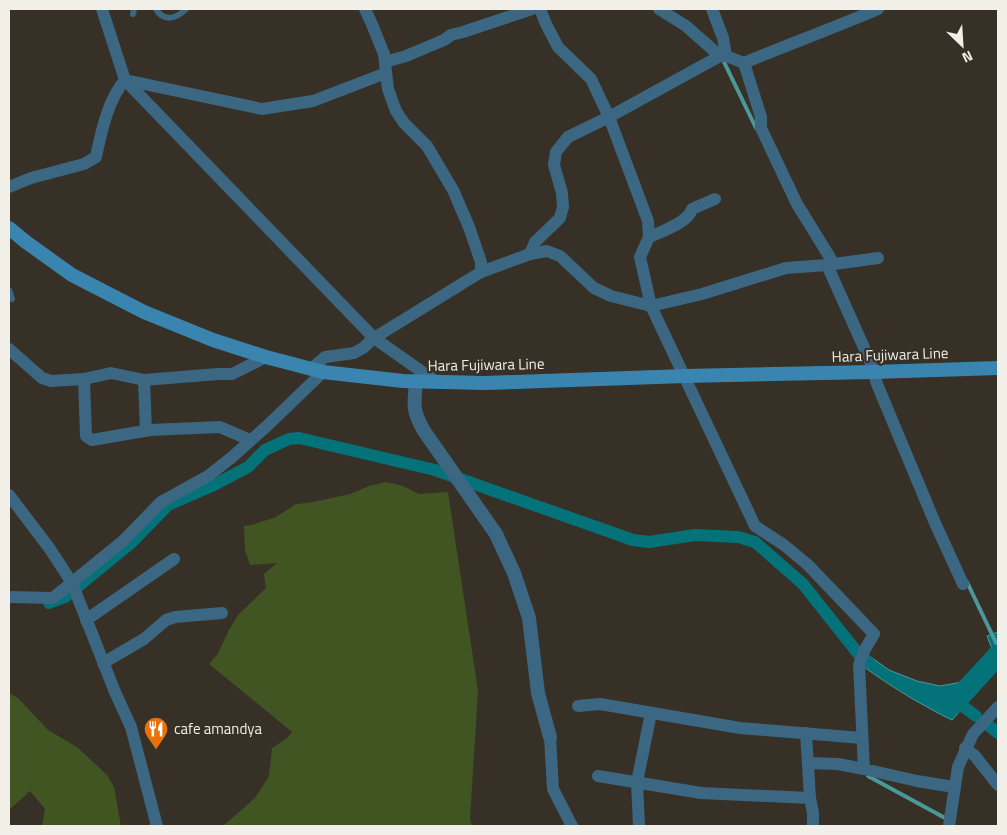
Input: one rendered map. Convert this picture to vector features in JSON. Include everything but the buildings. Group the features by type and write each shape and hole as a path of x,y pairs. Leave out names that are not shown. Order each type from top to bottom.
{"main road":[{"name":"Hara Fujiwara Line","path":"9,228 72,274 144,312 213,340 266,357 317,370 366,378 438,383 998,368"}],"street":[{"path":"102,9 125,80 374,338 438,383"},
{"path":"365,9 384,54 388,89 396,112 427,146 454,190 481,262 481,272"},
{"path":"125,80 262,109 313,101 451,35 532,9"},
{"path":"540,9 558,47 591,80 609,117 648,221 649,237 640,257 651,306 755,526 784,544 808,565 874,634 858,665 864,769"},
{"path":"659,9 686,26 723,56 744,63 878,9"},
{"path":"712,9 723,38 723,56"},
{"path":"530,254 535,242 560,218 563,207 562,193 554,165 556,152 568,137 723,56"},
{"path":"744,63 760,117 761,128 797,204 831,265 870,361 876,384 963,584"},
{"path":"9,187 31,178 84,164 96,157 106,119 118,88 125,80"},
{"path":"649,237 671,228 690,214 692,209 716,199"},
{"path":"9,597 53,598 123,541 161,502 208,476 231,458 317,370 325,357 354,353 374,338 481,272 530,254 547,251 560,256 594,288 611,296 651,306 702,294 786,268 831,265 878,258"},
{"path":"9,349 42,378 52,381 84,379 111,373 144,380 232,374 266,357"},
{"path":"84,379 86,436 92,440 146,431 220,427 250,440"},
{"path":"144,380 146,431"},
{"path":"416,382 414,409 417,418 424,431 496,534 514,574 529,618 538,693 550,737 553,789 572,826"},
{"path":"9,495 50,548 72,583 114,692 131,727 157,826"},
{"path":"86,620 174,559"},
{"path":"103,663 144,639 166,620 175,617 222,613"},
{"path":"578,706 600,704 740,728 862,738"},
{"path":"949,826 958,767 973,734 998,706"},
{"path":"639,826 637,782 651,713"},
{"path":"806,733 810,798 814,826"},
{"path":"966,748 975,756 998,785"},
{"path":"808,763 838,764 954,787"},
{"path":"598,776 701,793 810,798"}],"lane":[{"path":"156,9 159,14 166,18 177,16 186,9"},
{"path":"9,290 12,299"}],"green space":[{"path":"386,482 403,486 419,494 448,492 478,691 470,819 472,826 223,826 255,798 269,776 272,748 286,739 292,732 209,664 217,655 238,615 266,588 264,574 277,563 250,565 245,550 244,526 276,517 296,504 350,494 369,486"},
{"path":"9,693 18,698 48,730 77,747 107,775 114,787 121,826 42,826 45,809 30,791 9,810"}],"water":[{"path":"998,632 998,670 990,661 992,649 987,636"},
{"path":"868,655 889,670 917,681 940,686 967,681 977,692 952,720 885,682 864,667"}],"waterway":[{"path":"724,62 756,128"},
{"path":"49,603 65,597 132,542 168,505 214,485 248,467 265,450 289,439 299,438 435,470 633,540 649,542 695,535 738,537 755,542 803,584 860,656 869,663"},
{"path":"967,582 998,647"},
{"path":"953,704 998,655"},
{"path":"948,702 964,707 976,716"},
{"path":"988,725 998,733"},
{"path":"868,776 945,818"}],"place":[{"name":"cafe amandya","path":"156,750"}]}
